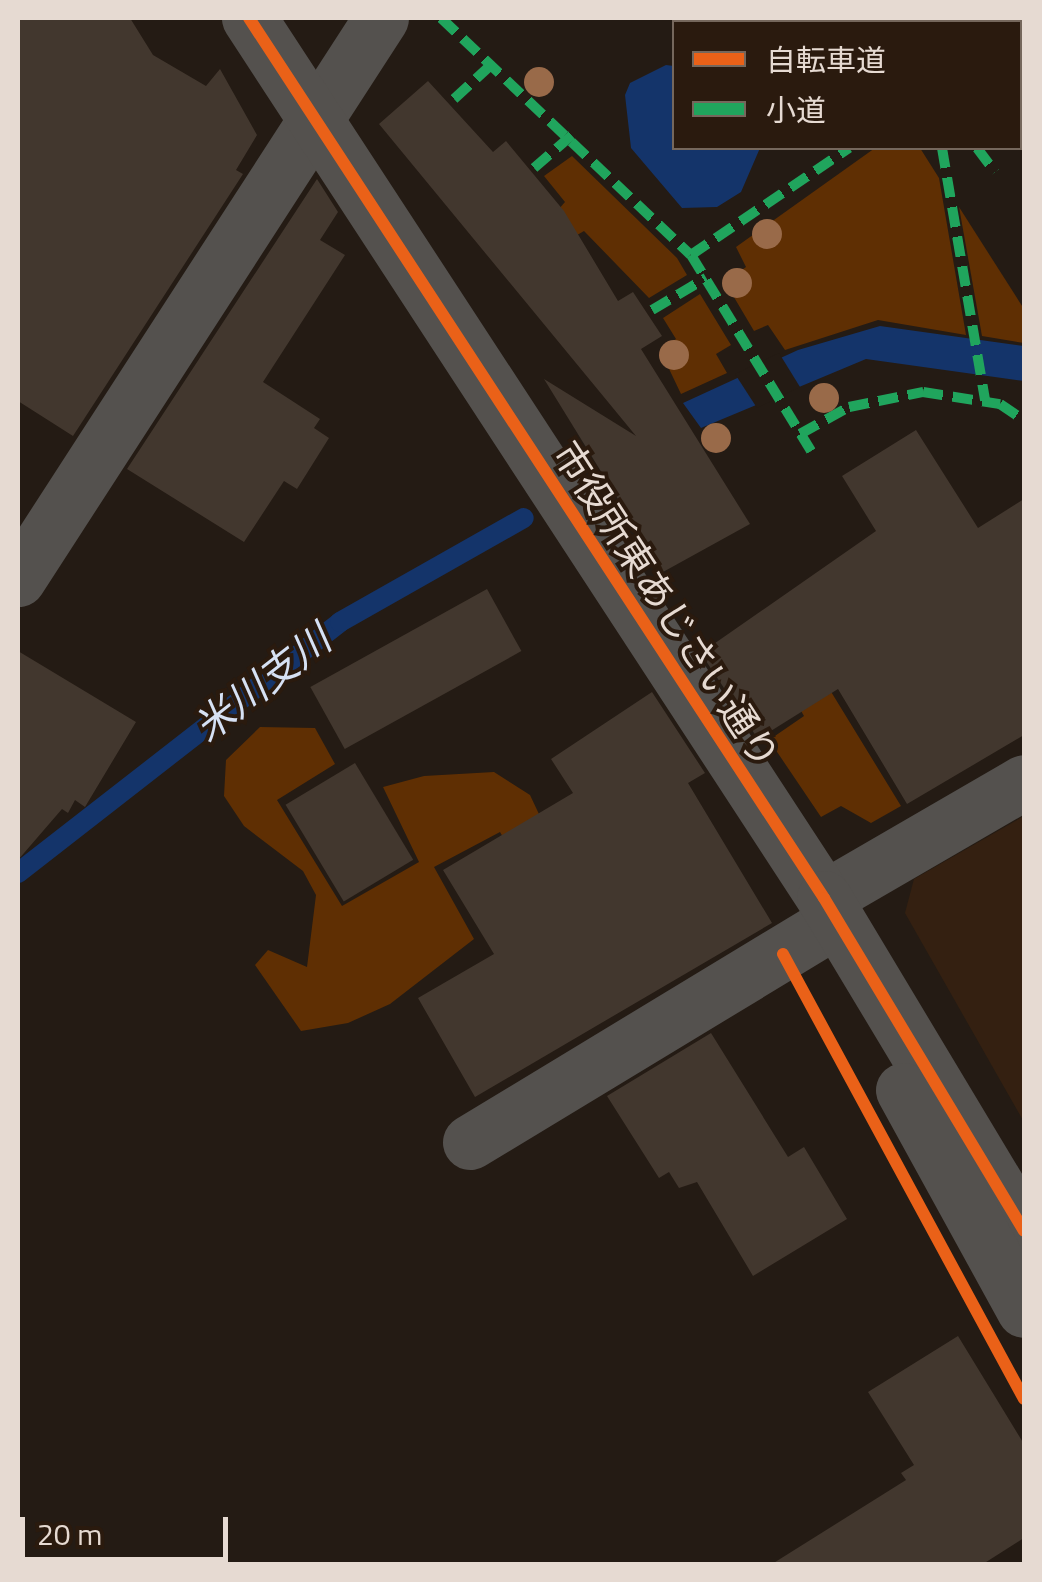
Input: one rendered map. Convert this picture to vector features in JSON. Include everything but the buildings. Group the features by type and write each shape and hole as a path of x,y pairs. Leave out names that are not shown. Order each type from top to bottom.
{"street":[{"name":"市役所東あじさい通り","path":"248,18 312,124 830,909 1024,1231"},
{"path":"18,580 381,18"},
{"path":"470,1142 1024,782"},
{"path":"830,909 860,999 941,1172 1024,1310"}],"shaded area":[{"path":"872,150 921,150 939,178 966,335 878,320 785,350 768,325 754,331 725,282 746,267 736,247"},
{"path":"572,156 677,258 687,275 649,298 584,231 555,248 543,227 565,202 544,176"},
{"path":"959,207 1024,309 1024,343 982,336"},
{"path":"700,294 731,345 716,354 727,373 681,394 660,350 676,339 663,318"},
{"path":"811,659 901,806 871,823 841,806 821,817 769,740 804,716 781,676"},
{"path":"260,727 315,728 335,764 277,800 342,906 419,862 383,787 424,776 494,772 530,795 554,846 524,872 500,832 434,867 474,939 390,1004 348,1023 301,1031 255,965 268,950 307,967 316,895 303,871 244,826 224,796 226,760"},
{"path":"1024,816 1024,1122 905,913 914,879"}],"water":[{"path":"672,66 672,150 759,150 741,192 717,207 682,208 631,148 625,95 630,83"},
{"path":"880,326 1024,346 1024,381 866,359 701,428 683,403 798,350"}],"pier":[{"path":"779,353 800,387 757,408 735,374"}],"waterway":[{"name":"米川支川","path":"18,873 340,622 524,518"}],"marked path":[{"path":"441,18 691,255 811,451"},
{"path":"454,99 492,64"},
{"path":"534,168 572,135"},
{"path":"691,255 846,150"},
{"path":"942,150 985,400"},
{"path":"978,150 995,172"},
{"path":"652,310 706,278"},
{"path":"800,434 849,407 923,392 1000,404 1024,420"}],"cycle path":[{"path":"249,18 824,898 1024,1231"},
{"path":"783,954 1024,1399"}]}
